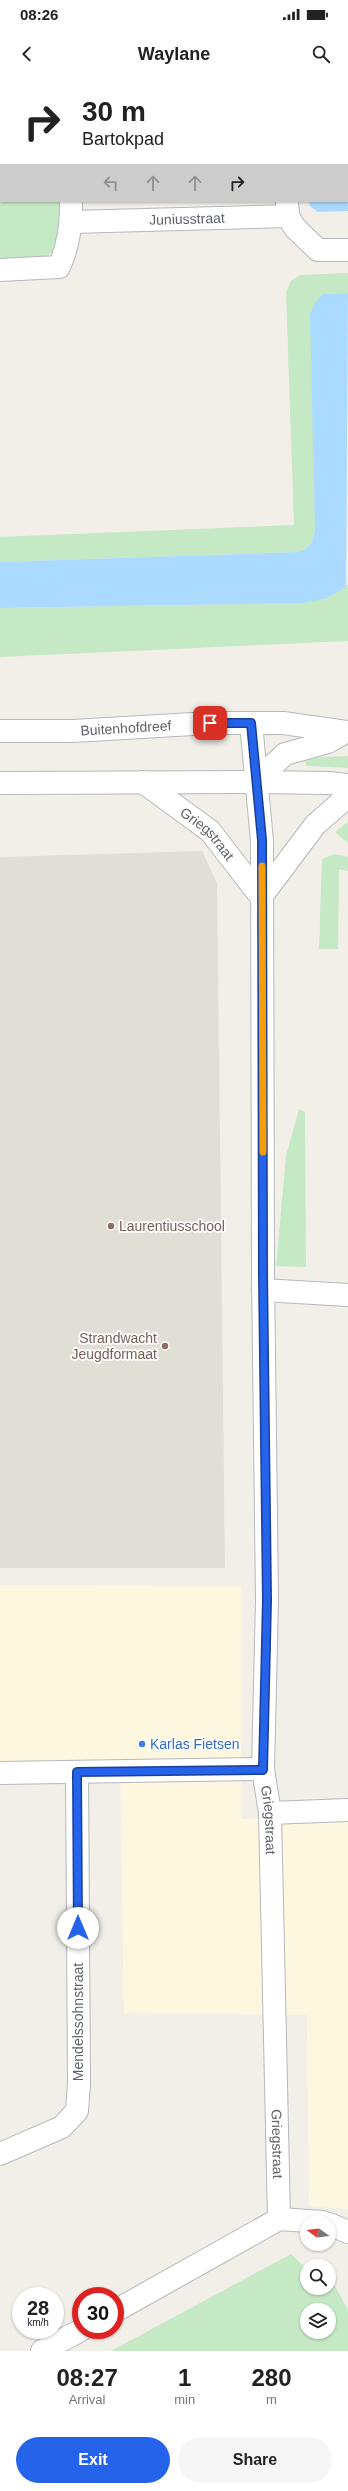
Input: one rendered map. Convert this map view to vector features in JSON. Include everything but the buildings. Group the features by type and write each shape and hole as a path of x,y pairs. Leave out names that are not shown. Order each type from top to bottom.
{"street":[{"name":"Juniusstraat","path":"0,270 59,267 67,248 71,211 287,208"},
{"path":"287,208 295,228 318,250 348,250"},
{"name":"Buitenhofdreef","path":"0,731 73,731 283,722 347,732"},
{"name":"Griegstraat","path":"251,723 255,782 262,840 263,1290 267,1600 263,1770 270,1813 279,2220"},
{"path":"255,782 286,754 328,742 347,732"},
{"path":"0,782 255,782 329,783 348,785"},
{"name":"Griegstraat","path":"143,782 210,831 261,897"},
{"path":"261,897 315,825 348,796"},
{"path":"263,1290 348,1295"},
{"path":"0,1773 263,1770"},
{"name":"Mendelssohnstraat","path":"0,2154 62,2127 77,2110 79,2075 77,1772"},
{"path":"270,1813 348,1810"},
{"path":"124,2306 279,2220 300,2221"},
{"path":"336,2227 348,2232"},
{"path":"42,2351 72,2335"}],"shaded area":[{"name":"Laurentiusschool","path":"202,851 217,883 225,1568 0,1568 0,857"},
{"path":"0,1585 241,1586 241,1819 348,1816 348,2209 309,2206 307,2015 124,2013 120,1765 0,1766"}],"green space":[{"path":"0,202 60,202 62,234 57,247 51,253 36,259 0,261"},
{"path":"348,273 348,293 323,294 315,529 311,544 306,549 298,552 0,562 0,537 294,525 286,292 291,281 300,275"},
{"path":"348,585 348,641 0,657 0,608 303,603"},
{"path":"348,756 348,768 307,766 303,758"},
{"path":"348,822 348,843 335,832"},
{"path":"335,854 348,857 348,871 339,869 338,949 319,949 322,859"},
{"path":"299,1109 305,1112 306,1267 276,1266 286,1156"},
{"path":"291,2254 300,2262 300,2295 336,2295 336,2288 348,2310 348,2351 111,2351"}],"water":[{"path":"309,202 348,202 348,211 318,212 310,206"},
{"path":"348,293 346,587 327,598 303,603 0,608 0,562 298,552 306,549 311,544 315,529 310,314 315,303 323,294"}],"slow traffic":[{"path":"262,866 263,1152"}],"place":[{"name":"Laurentiusschool","path":"111,1226"},
{"name":"Strandwacht Jeugdformaat","path":"165,1346"},
{"name":"Karlas Fietsen","path":"142,1744"}],"route":[{"path":"78,1928 77,1772 263,1770 267,1600 263,1273 262,840 255,782 251,723 210,723"}]}
